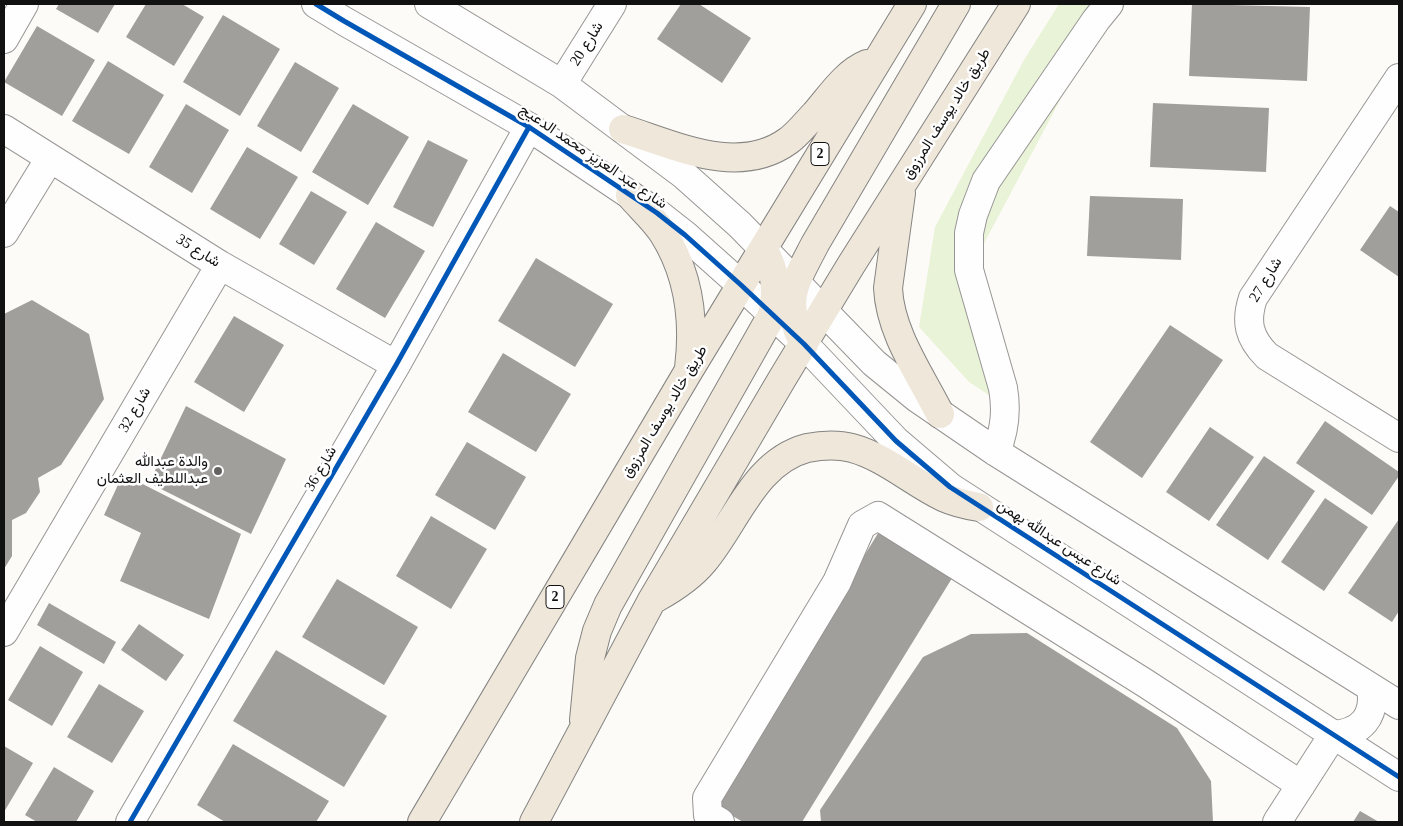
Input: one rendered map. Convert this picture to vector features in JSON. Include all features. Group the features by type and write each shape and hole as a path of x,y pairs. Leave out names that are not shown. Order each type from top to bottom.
{"main road":[{"name":"طريق خالد يوسف المرزوق","path":"422,822 688,372 912,4"},
{"path":"804,344 795,325 793,314 795,283 815,244 956,4"},
{"name":"طريق خالد يوسف المرزوق","path":"534,822 652,600 823,312 1016,4"},
{"path":"623,129 710,156 726,158 759,155 788,141 850,75 863,66 878,60"},
{"path":"902,184 888,299 894,323 940,414"},
{"path":"630,195 662,231 683,275 692,323 692,348 688,372"},
{"path":"583,732 590,658 597,631 608,605 772,315 776,292 775,281 768,258 763,249"},
{"path":"652,600 682,582 703,563 716,547 758,481 784,457 800,450 817,446 835,445 852,448 868,454 943,497 979,507"}],"street":[{"path":"4,39 24,4"},
{"name":"شارع عبد العزيز محمد الدعيج","path":"316,4 342,13 529,127 657,213 685,235 741,285"},
{"path":"429,4 562,84 684,174 740,225 874,363 940,414 996,452 1399,705"},
{"name":"شارع 20","path":"562,84 612,4"},
{"path":"996,452 1004,427 1005,401 1003,388 969,270 968,251 973,215 986,181 996,165 1109,4"},
{"name":"شارع 27","path":"1399,78 1253,298 1248,311 1248,321 1255,342 1267,356 1399,438"},
{"name":"شارع 36","path":"130,822 396,365 529,127"},
{"name":"شارع 35","path":"4,129 220,265 396,365"},
{"path":"4,232 50,158"},
{"name":"شارع 32","path":"4,632 220,265"},
{"name":"شارع عيس عبدالله بهمن","path":"741,285 804,344 896,442 922,465 979,507 1399,777"},
{"path":"720,822 708,815 707,798 837,582 862,525 878,516 1145,683 1300,785"},
{"path":"1277,822 1333,736 1353,732 1361,726 1372,708 1371,688"},
{"path":"1399,752 1399,773"}],"green space":[{"path":"1059,4 1111,4 980,251 1016,413 969,382 919,327 935,227 1024,60"}],"building":[{"path":"59,4 115,4 98,33 56,9"},
{"path":"146,4 182,4 204,17 174,66 126,37"},
{"path":"681,4 699,4 751,38 722,83 657,39"},
{"path":"1192,4 1310,7 1307,81 1189,76"},
{"path":"223,15 280,49 240,116 183,82"},
{"path":"37,26 95,60 62,116 4,82"},
{"path":"108,61 164,95 129,154 72,121"},
{"path":"295,62 339,88 301,152 257,126"},
{"path":"1153,103 1269,108 1266,172 1150,167"},
{"path":"186,104 229,130 192,193 149,167"},
{"path":"353,104 409,137 368,205 312,172"},
{"path":"428,140 468,160 433,227 393,207"},
{"path":"247,147 298,177 260,239 210,209"},
{"path":"311,191 347,212 314,265 279,244"},
{"path":"1090,196 1183,199 1181,260 1087,256"},
{"path":"1390,206 1399,212 1399,277 1360,250"},
{"path":"376,222 425,251 385,318 336,289"},
{"path":"536,258 613,304 575,367 498,321"},
{"path":"32,300 89,334 104,399 61,465 38,478 40,492 26,513 12,520 12,556 4,569 4,314"},
{"path":"234,316 284,345 244,412 194,382"},
{"path":"1170,325 1223,360 1142,478 1090,442"},
{"path":"503,353 571,394 536,452 468,412"},
{"name":"والدة عبدالله عبداللطيف العثمان","path":"186,406 286,459 251,534 149,483"},
{"path":"1325,421 1399,472 1399,476 1372,515 1296,463"},
{"path":"1210,427 1254,457 1209,521 1166,492"},
{"path":"467,442 526,477 495,530 435,495"},
{"path":"1264,456 1315,491 1268,560 1216,525"},
{"path":"123,474 241,534 209,619 120,581 141,533 104,515"},
{"path":"1325,498 1368,527 1324,591 1281,562"},
{"path":"431,516 487,549 451,609 396,576"},
{"path":"1399,519 1399,611 1392,622 1348,593"},
{"path":"880,530 954,575 802,822 743,822 712,804"},
{"path":"337,579 418,627 384,685 302,637"},
{"path":"49,603 116,642 104,664 37,625"},
{"path":"139,624 184,655 166,681 121,650"},
{"path":"1027,633 1177,728 1211,781 1213,822 821,822 820,810 923,657 971,634"},
{"path":"40,646 83,672 52,726 8,700"},
{"path":"276,650 387,716 344,787 233,721"},
{"path":"99,684 144,711 112,763 67,737"},
{"path":"233,744 329,801 316,822 225,822 197,805"},
{"path":"4,746 33,763 4,812"},
{"path":"54,767 94,791 76,822 37,822 25,815"},
{"path":"1360,811 1379,822 1353,822"}],"cycle path":[{"path":"316,4 529,127 657,213 685,235 741,285 804,344 896,441 950,487 1399,777"},
{"path":"130,822 396,365 529,127"}],"place":[{"name":"والدة عبدالله عبداللطيف العثمان","path":"218,471"}]}
